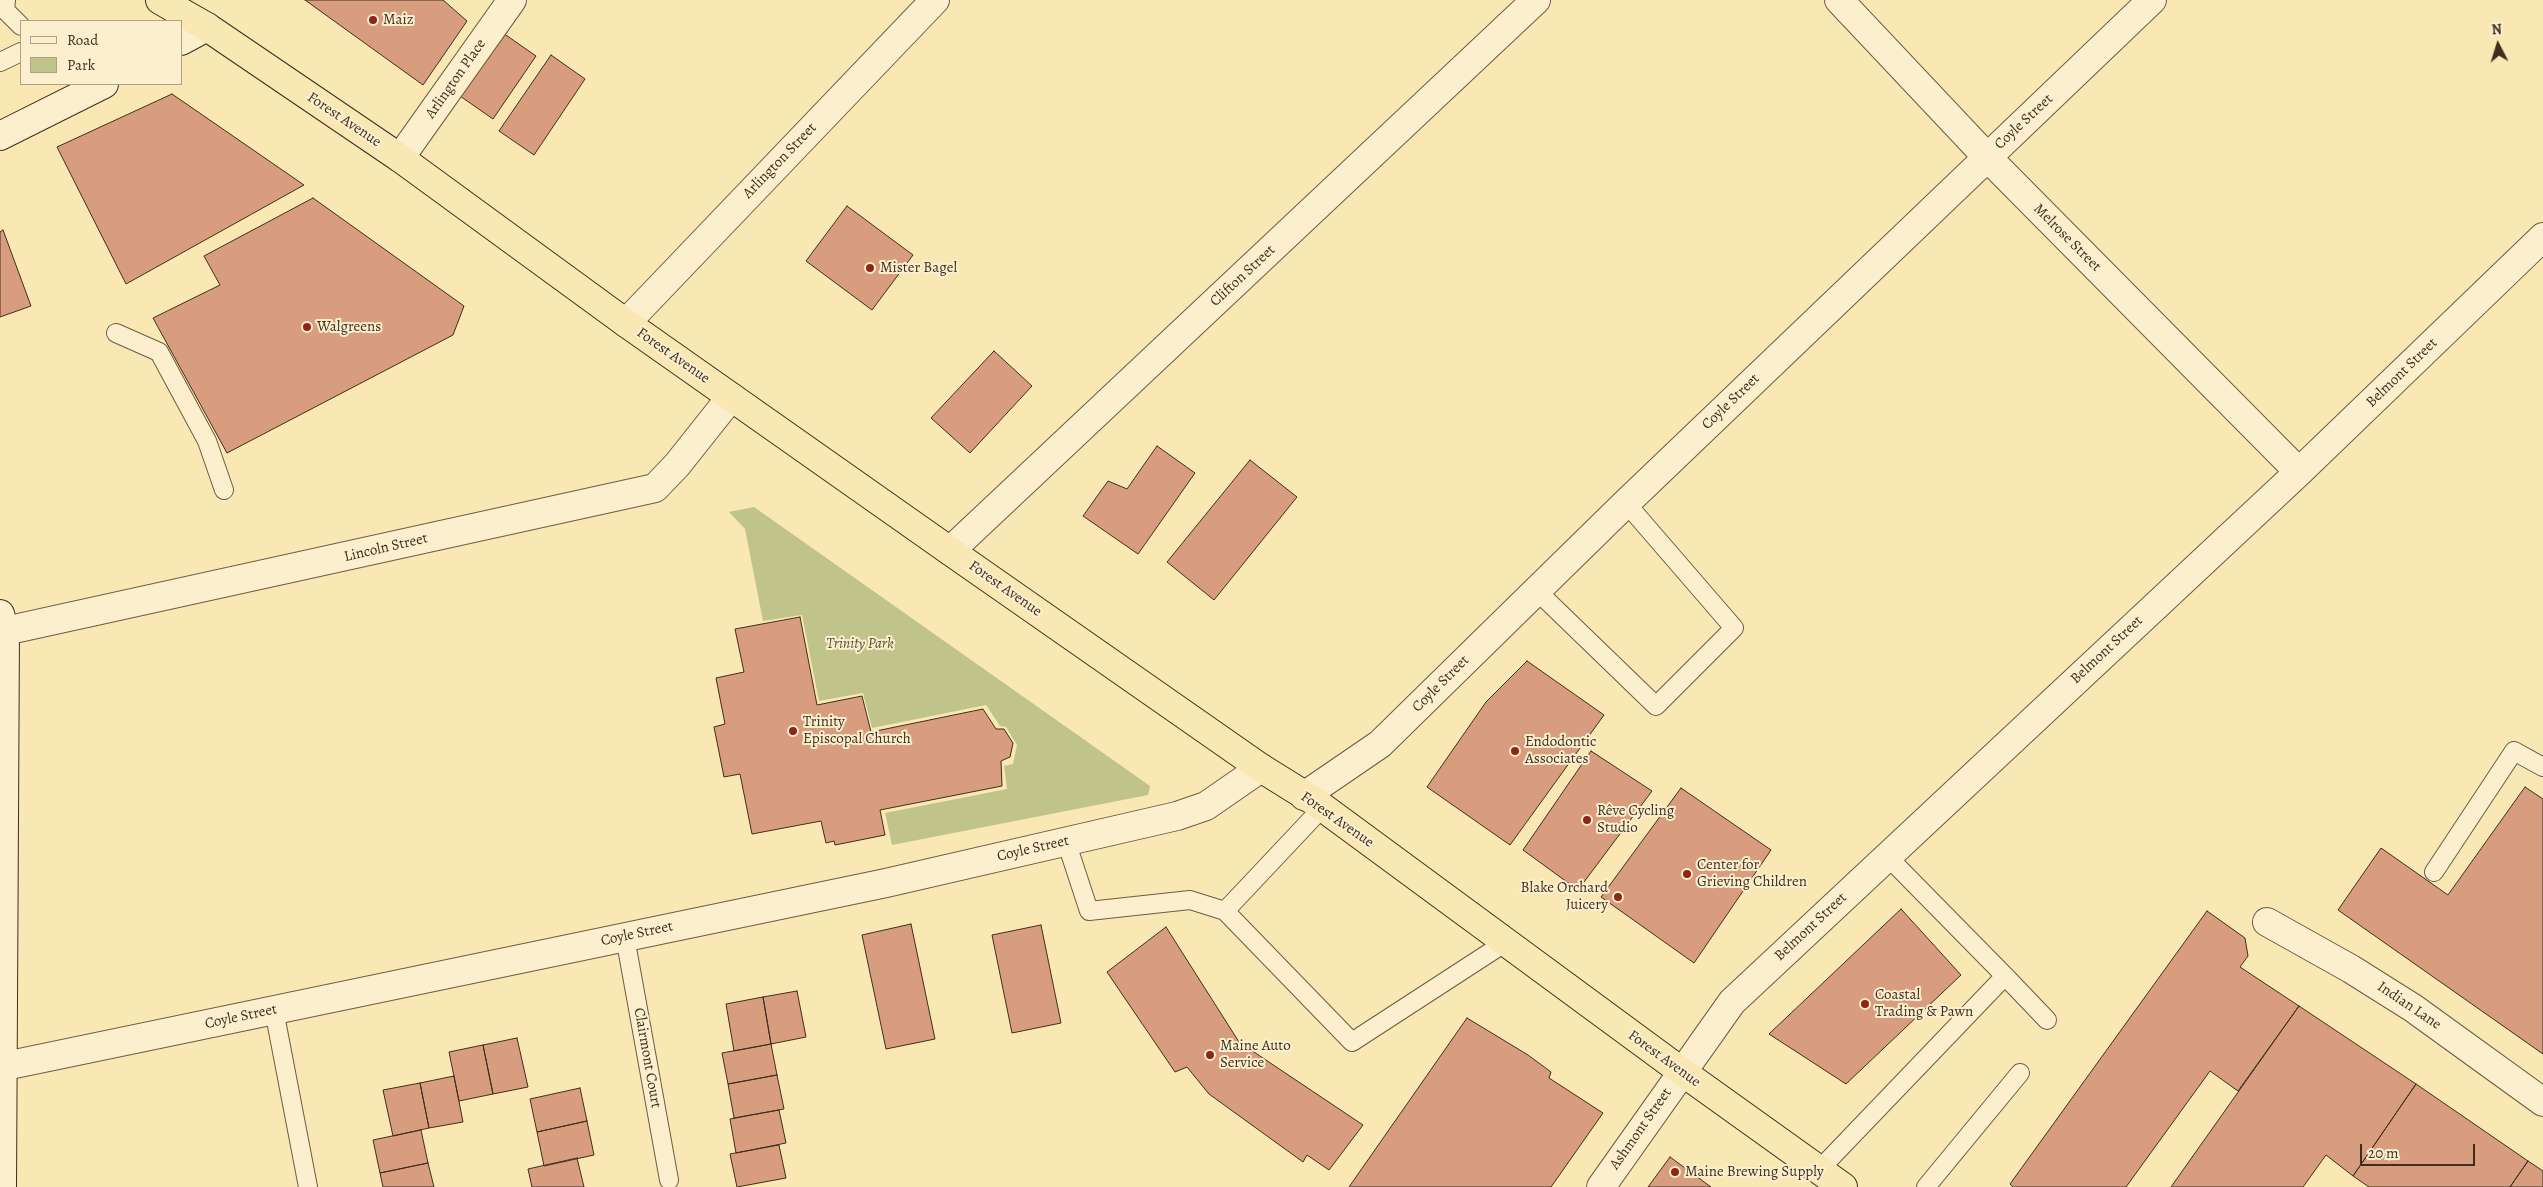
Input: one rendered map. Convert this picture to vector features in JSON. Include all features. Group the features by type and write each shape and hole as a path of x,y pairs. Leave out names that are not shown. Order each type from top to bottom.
{"highway":[{"name":"Forest Avenue","path":"160,0 207,27 400,158 626,323 950,551 1313,802 1843,1187"}],"street":[{"name":"Arlington Place","path":"400,158 512,0"},
{"name":"Arlington Street","path":"626,323 935,0"},
{"name":"Clifton Street","path":"950,551 1536,0"},
{"name":"Melrose Street","path":"1839,0 1987,157 2299,472"},
{"name":"Coyle Street","path":"1313,802 1380,744 1626,503 2152,0"},
{"path":"182,41 207,27"},
{"path":"0,136 100,85"},
{"name":"Belmont Street","path":"1681,1071 1732,1002 2299,472 2543,237"},
{"name":"Lincoln Street","path":"2,626 655,488 732,397"},
{"path":"2,626 2,1187"},
{"name":"Coyle Street","path":"1,1066 886,883 1177,816 1206,806 1262,768"},
{"name":"Indian Lane","path":"2267,922 2351,968 2413,1008 2543,1102"},
{"name":"Ashmont Street","path":"1601,1187 1681,1071"}],"lane":[{"path":"6,0 5,10 20,25"},
{"path":"0,62 20,52"},
{"path":"116,333 159,352 207,441 224,490"},
{"path":"1536,590 1656,706 1734,628 1626,503"},
{"path":"2434,872 2514,750 2543,767"},
{"path":"1225,911 1313,802"},
{"path":"1066,842 1089,911 1190,900 1225,911 1352,1042 1506,942"},
{"path":"1887,856 2047,1020"},
{"name":"Clairmont Court","path":"625,937 669,1180"},
{"path":"1819,1170 2005,976"},
{"path":"274,1010 308,1187"},
{"path":"1926,1187 2020,1074"}],"green space":[{"name":"Trinity Park","path":"754,507 1150,786 1148,795 892,845 885,813 1007,789 1004,766 1013,764 1017,745 1006,727 1000,726 986,705 872,728 863,693 819,701 802,615 763,621 745,529 729,512"}],"building":[{"path":"305,0 443,0 467,21 423,85"},
{"path":"503,33 536,56 493,119 460,96"},
{"path":"551,55 585,79 534,155 499,131"},
{"path":"172,94 304,185 126,284 57,147"},
{"name":"Walgreens","path":"313,198 464,306 453,335 227,453 153,318 220,285 204,256"},
{"path":"847,206 913,255 872,310 806,261"},
{"path":"3,230 31,306 0,317 0,232"},
{"path":"994,351 1032,386 970,453 931,418"},
{"path":"1157,446 1195,473 1138,554 1083,516 1108,481 1127,489"},
{"path":"1250,460 1297,497 1214,600 1167,562"},
{"name":"Trinity Episcopal Church","path":"800,617 817,705 862,696 871,732 983,709 996,729 1004,729 1013,743 1010,757 1001,761 1002,786 880,810 885,835 835,845 834,841 826,843 821,821 752,834 740,774 724,777 714,727 725,724 716,678 744,672 735,629"},
{"name":"Endodontic Associates","path":"1527,661 1604,715 1510,845 1427,787 1486,702"},
{"name":"Rêve Cycling Studio","path":"1591,751 1652,791 1578,890 1523,850"},
{"path":"2525,787 2543,799 2543,1054 2338,910 2381,848 2448,895"},
{"name":"Center for Grieving Children","path":"1681,788 1771,850 1694,963 1601,897"},
{"name":"Coastal Trading & Pawn","path":"1901,909 1961,975 1846,1084 1769,1034"},
{"path":"2207,911 2245,938 2248,956 2240,967 2299,1006 2238,1091 2210,1071 2126,1187 2013,1187 2010,1184"},
{"path":"911,924 935,1039 886,1049 862,935"},
{"path":"1041,925 1061,1023 1012,1033 992,935"},
{"name":"Maine Auto Service","path":"1166,927 1239,1042 1363,1125 1329,1170 1307,1155 1303,1162 1209,1094 1187,1067 1175,1072 1107,972"},
{"path":"797,991 806,1037 771,1044 763,997"},
{"path":"763,997 771,1044 734,1051 726,1004"},
{"path":"2299,1006 2416,1084 2353,1176 2326,1155 2303,1187 2171,1187"},
{"path":"1467,1018 1528,1055 1551,1072 1549,1078 1603,1113 1551,1187 1349,1187"},
{"path":"517,1038 528,1087 493,1094 483,1045"},
{"path":"771,1044 777,1075 728,1084 722,1053"},
{"path":"483,1045 493,1094 459,1101 449,1052"},
{"path":"777,1075 784,1109 734,1118 728,1084"},
{"path":"454,1076 463,1122 429,1128 420,1083"},
{"path":"420,1083 429,1128 393,1136 383,1090"},
{"path":"2416,1084 2528,1161 2510,1187 2369,1187 2353,1176"},
{"path":"580,1088 587,1121 537,1132 530,1099"},
{"path":"779,1110 786,1143 736,1153 730,1119"},
{"path":"587,1121 594,1155 544,1166 537,1132"},
{"path":"421,1130 428,1163 380,1173 373,1140"},
{"path":"779,1145 786,1178 737,1187 730,1154"},
{"name":"Maine Brewing Supply","path":"1670,1157 1711,1187 1648,1187"},
{"path":"577,1158 584,1187 532,1187 528,1169"},
{"path":"2528,1161 2543,1171 2543,1187 2510,1187"},
{"path":"428,1163 434,1187 383,1187 380,1173"}],"place":[{"name":"Maiz","path":"373,20"},
{"name":"Mister Bagel","path":"870,268"},
{"name":"Walgreens","path":"307,327"},
{"name":"Trinity Episcopal Church","path":"793,731"},
{"name":"Endodontic Associates","path":"1515,751"},
{"name":"Rêve Cycling Studio","path":"1587,820"},
{"name":"Center for Grieving Children","path":"1687,874"},
{"name":"Blake Orchard Juicery","path":"1618,897"},
{"name":"Coastal Trading & Pawn","path":"1865,1004"},
{"name":"Maine Auto Service","path":"1210,1055"},
{"name":"Maine Brewing Supply","path":"1675,1172"}]}
